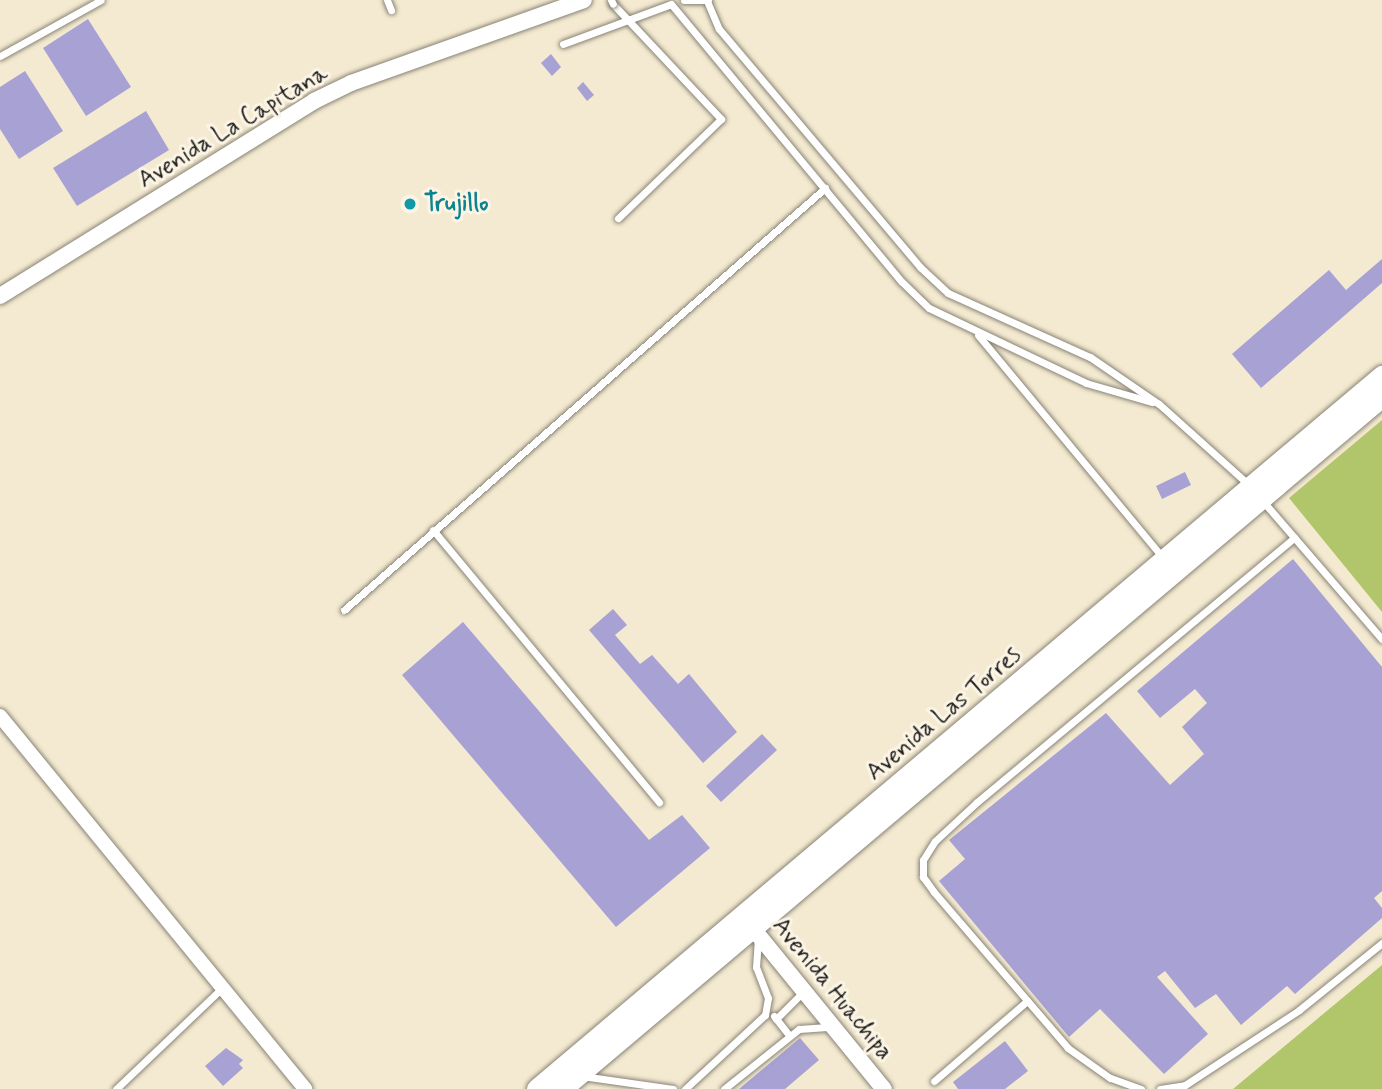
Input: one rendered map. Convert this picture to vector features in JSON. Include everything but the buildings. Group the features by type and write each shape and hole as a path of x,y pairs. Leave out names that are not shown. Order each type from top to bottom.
{"main road":[{"name":"Avenida Las Torres","path":"561,1089 1256,493 1382,376"},
{"name":"Avenida Las Torres","path":"537,1089 752,927 1165,561 1382,396"}],"street":[{"name":"Avenida La Capitana","path":"0,296 314,101 351,83 584,0"},
{"path":"0,716 305,1089"},
{"name":"Avenida Huachipa","path":"752,927 884,1089"}],"lane":[{"path":"0,56 101,0"},
{"path":"387,0 391,10"},
{"path":"563,44 668,2 707,0 719,29 920,267 948,293 1090,358 1159,404 1256,493 1382,639"},
{"path":"612,2 721,119 618,218"},
{"path":"668,2 929,308 1086,383 1159,404"},
{"path":"344,610 825,188"},
{"path":"976,332 1165,561"},
{"path":"433,530 659,802"},
{"path":"1141,1089 1110,1078 1068,1048 934,892 923,877 923,860 935,841 977,802 1294,538"},
{"path":"752,927 756,967 768,1008 789,1035"},
{"path":"1160,1089 1185,1085 1299,1010 1382,943"},
{"path":"116,1089 222,988"},
{"path":"776,1019 804,991"},
{"path":"934,1081 1027,1001"},
{"path":"685,1089 760,1023 768,1008"},
{"path":"724,1089 789,1035 810,1026 833,1027"},
{"path":"578,1075 674,1089"}],"green space":[{"path":"1382,420 1382,612 1289,498"},
{"path":"1382,965 1382,1089 1233,1089"}],"place":[{"name":"Trujillo","path":"410,204"}]}
